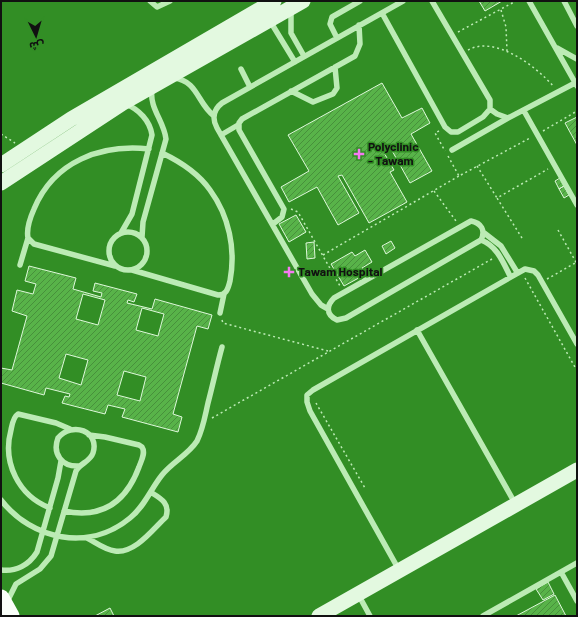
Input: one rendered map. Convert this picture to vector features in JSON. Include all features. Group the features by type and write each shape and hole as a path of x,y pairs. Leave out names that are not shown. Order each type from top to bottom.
{"street":[{"path":"1,165 23,149 71,119 274,1"},
{"path":"1,182 123,103 269,20 292,3"},
{"path":"319,616 577,470"}],"lane":[{"path":"150,1 157,7 170,1"},
{"path":"337,38 330,24 332,17 360,1"},
{"path":"328,309 329,302 460,226 471,221 477,222 482,226 483,232 480,240 342,320 332,318 328,309 312,294 221,135 215,124 214,116 216,109 222,103 403,1"},
{"path":"382,13 445,127 454,132 486,115 490,109 490,100 432,1"},
{"path":"452,150 508,118 576,85 530,1"},
{"path":"564,1 577,26"},
{"path":"292,3 291,33 304,56"},
{"path":"269,20 295,62"},
{"path":"221,135 238,125 242,119 336,67 358,53 360,44 359,25"},
{"path":"555,47 577,59"},
{"path":"291,91 313,102 333,94 337,88 336,67"},
{"path":"241,69 250,87"},
{"path":"168,78 179,79 190,84 198,93 207,110 214,116"},
{"path":"142,237 143,222 162,153 165,133 153,106 152,87"},
{"path":"121,233 132,214 152,135 149,126 140,112 123,103"},
{"path":"490,109 497,114 508,118"},
{"path":"524,111 577,205"},
{"path":"238,125 239,130 282,206 284,213 273,224"},
{"path":"20,266 28,238 27,229 31,216 43,192 51,182 71,164 95,152 122,147 149,149"},
{"path":"162,153 183,164 200,179 218,203 224,217 230,238 232,261 228,290 224,294 220,313"},
{"path":"116,266 109,255 109,248 115,236 121,233 132,232 142,237 146,243 147,257 144,263 132,270"},
{"path":"483,232 501,246 519,271"},
{"path":"28,238 34,244 218,295 224,294"},
{"path":"480,240 492,245 510,276"},
{"path":"400,570 310,411 306,399 310,393 510,276 519,271 529,269 534,271 542,282 577,344"},
{"path":"417,330 516,505"},
{"path":"1,500 23,522 43,533 57,537 86,538 109,531 124,522 145,503 168,469 190,450 196,442 203,423 222,347"},
{"path":"50,508 32,498 19,484 11,466 8,452 9,437 14,417 18,414 56,423 70,429 78,429 89,435 106,437 142,447 144,453 132,484 118,501 98,511 87,514 64,511"},
{"path":"70,429 61,434 56,442 56,452 61,461 72,466 79,466 90,459 94,447 89,435"},
{"path":"1,570 12,570 19,568 30,560 37,552 50,508 61,461"},
{"path":"6,607 16,584 40,569 48,561 79,466"},
{"path":"86,538 114,551 121,551 134,546 166,517 168,511 167,505 163,500 152,493"},
{"path":"483,616 577,562"},
{"path":"561,572 577,601"},
{"path":"358,594 370,616"}],"path":[{"path":"452,35 516,1"},
{"path":"501,9 506,27 507,51"},
{"path":"462,53 482,45 507,51 547,78 559,93"},
{"path":"322,255 434,190 577,111"},
{"path":"445,127 435,133 459,176"},
{"path":"1,134 23,149"},
{"path":"497,198 554,165"},
{"path":"477,166 522,238"},
{"path":"434,190 460,226"},
{"path":"282,206 298,212 344,293"},
{"path":"542,282 577,263 558,230"},
{"path":"203,423 499,255"},
{"path":"519,271 576,369"},
{"path":"223,323 329,351"},
{"path":"310,393 365,488"}],"building":[{"path":"479,1 502,1 485,11"},
{"path":"382,83 402,118 422,108 430,123 411,134 432,171 410,183 390,147 383,151 394,170 390,172 407,202 369,223 342,175 338,176 359,213 338,225 317,187 289,202 281,187 309,171 288,135"},
{"path":"577,117 577,145 565,123"},
{"path":"560,178 564,186 559,189 555,181"},
{"path":"564,186 569,195 564,198 559,189"},
{"path":"296,215 306,232 289,242 279,224"},
{"path":"391,241 395,248 386,254 382,246"},
{"path":"314,242 315,258 307,259 306,243"},
{"path":"365,250 372,262 362,268 366,274 344,286 331,264 352,252 355,256"},
{"path":"29,266 76,278 73,289 101,297 102,293 93,291 95,283 137,294 134,302 128,300 127,303 152,309 155,299 212,315 208,329 197,326 173,414 182,417 178,432 122,417 125,409 108,405 105,414 62,403 65,396 69,397 70,394 46,388 44,395 1,383 1,368 12,370 27,316 12,311 17,290 33,294 36,284 25,281","holes":["83,294 105,300 98,325 76,319","142,308 164,314 158,336 136,330","66,354 88,360 81,385 59,378","124,371 146,377 140,401 117,395"]},
{"path":"548,582 554,594 543,600 536,589"},
{"path":"555,595 566,616 516,616"},
{"path":"110,608 114,616 95,616"}],"place":[{"name":"Polyclinic - Tawam","path":"359,154"},
{"name":"Tawam Hospital","path":"289,272"}]}
